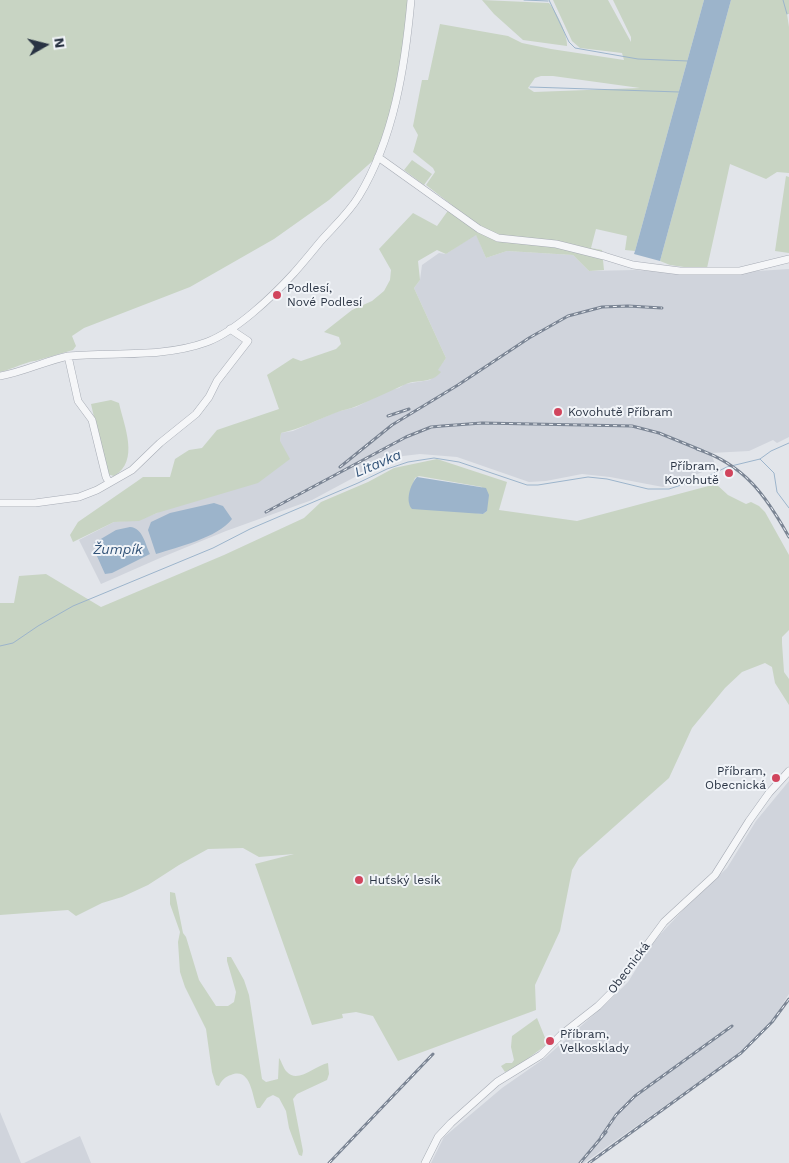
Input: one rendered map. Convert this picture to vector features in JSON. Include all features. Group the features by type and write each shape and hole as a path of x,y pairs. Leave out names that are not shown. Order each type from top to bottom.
{"street":[{"path":"0,376 68,356 150,352 178,349 210,341 230,329 280,288 344,216 358,197 378,157 401,77 411,0"},
{"path":"378,157 479,230 491,236 556,244 633,265 680,271 740,271 789,259"},
{"path":"0,503 34,503 79,497 97,490 136,467 160,443 196,414 209,397 217,381 248,341 230,329"},
{"path":"68,356 78,401 90,414 106,478 109,482"},
{"name":"Obecnická","path":"425,1163 438,1137 451,1123 497,1082 541,1055 561,1035 598,1006 614,990 664,922 715,875 749,821 789,771"}],"shaded area":[{"path":"476,234 486,258 507,251 573,255 589,271 634,270 709,274 789,269 789,437 777,443 773,440 749,451 711,453 716,467 663,487 582,474 546,481 529,482 457,457 420,454 403,456 381,463 312,500 226,531 101,584 79,540 114,522 139,520 157,513 280,441 281,433 293,431 336,412 356,407 405,384 430,380 446,358 414,288 420,280 422,265 439,253 446,254"},
{"path":"789,781 789,994 772,1021 741,1052 584,1163 431,1163 444,1137 502,1088 545,1058 628,982 653,942 727,868 756,821"},
{"path":"0,1112 21,1163 0,1163"},
{"path":"80,1136 91,1163 24,1163"}],"green space":[{"path":"0,0 409,0 401,80 377,157 329,200 274,239 190,287 84,328 72,336 76,346 73,350 0,372"},
{"path":"482,0 549,3 561,23 566,36 567,46 523,40 494,14"},
{"path":"553,0 608,0 631,42 631,37 613,0 704,0 635,251 625,250 627,236 596,229 591,248 602,250 604,270 589,271 573,255 507,251 486,258 476,235 446,254 437,250 418,261 420,280 414,288 446,358 438,370 441,372 437,376 429,380 406,384 357,406 281,433 280,441 290,459 258,483 157,513 139,521 114,522 73,542 70,535 78,522 143,477 170,477 175,459 189,450 202,448 217,430 279,409 267,375 293,358 301,361 336,349 341,344 339,337 324,332 352,310 372,301 384,291 390,280 391,270 379,249 413,213 437,226 452,205 426,185 435,172 433,168 413,152 418,135 413,126 422,80 428,80 440,24 508,36 522,43 551,49 624,60 622,53 580,48 572,41","holes":["553,76 640,88 534,92 528,88 535,78"]},
{"path":"731,0 789,0 789,14 787,14 789,27 789,173 777,172 766,179 730,164 707,268 670,265 660,261"},
{"path":"412,160 432,174 424,185 404,170"},
{"path":"786,176 789,177 789,253 775,251"},
{"path":"111,400 119,403 128,443 126,462 122,470 114,476 107,474 91,404"},
{"path":"437,459 507,482 499,510 577,521 716,484 728,495 746,504 751,502 759,506 765,512 789,555 789,630 782,637 782,643 784,672 789,679 789,705 775,683 772,667 765,663 742,672 725,688 692,728 669,778 579,858 572,870 560,931 535,985 536,1010 398,1061 373,1016 356,1012 342,1014 343,1018 312,1025 255,864 294,854 259,857 243,848 208,849 148,885 122,897 102,903 76,916 68,910 0,915 0,603 14,603 19,576 46,574 101,607 224,555 304,518 321,502 368,482 394,468","holes":["419,476 482,487 487,511 483,514 409,504 410,492 415,478"]},
{"path":"170,892 175,893 183,933 186,937 199,980 216,1006 228,1006 234,1002 236,992 227,957 231,957 244,980 249,995 262,1079 266,1082 278,1079 279,1058 284,1069 291,1075 296,1076 328,1063 329,1074 327,1080 297,1094 293,1099 303,1151 302,1156 299,1155 289,1128 286,1111 279,1098 273,1095 267,1098 260,1108 257,1108 250,1084 243,1075 227,1076 219,1086 216,1085 212,1072 206,1029 185,987 180,972 178,942 180,932 170,904"},
{"path":"537,1018 546,1040 546,1045 518,1066 505,1072 501,1066 506,1063 512,1063 514,1060 511,1047 512,1036"}],"water":[{"path":"704,0 731,0 660,261 634,254"},
{"path":"417,477 486,488 489,495 487,511 483,514 412,509 409,502 409,493"},
{"path":"214,503 223,506 232,519 225,526 207,537 156,554 148,530 151,522 170,513"},
{"name":"Žumpík","path":"130,527 141,533 150,554 112,573 105,574 96,554 94,543 116,530"}],"waterway":[{"path":"524,0 548,1"},
{"path":"549,0 569,42 575,48 638,59 688,61"},
{"path":"783,0 787,14"},
{"path":"530,87 679,92"},
{"path":"760,459 771,451 789,443"},
{"name":"Litavka","path":"0,646 13,643 73,606 213,548 250,529 387,469 408,462 434,458 459,462 527,485 588,477 607,479 648,489 669,489 706,477 727,467 760,459 774,473 777,492 789,508"}],"railway":[{"path":"340,467 392,425 458,385 529,338 568,316 602,307 662,308"},
{"path":"388,416 409,409"},
{"path":"266,512 406,437 431,427 482,423 632,426 659,433 703,451"},
{"path":"697,449 714,456 741,473 772,508 789,537"},
{"path":"589,1163 741,1053 772,1022 789,999"},
{"path":"601,1137 616,1115 635,1096 732,1026"},
{"path":"329,1163 433,1054"},
{"path":"580,1163 606,1132"}],"place":[{"name":"Podlesí, Nové Podlesí","path":"277,295"},
{"name":"Kovohutě Příbram","path":"558,412"},
{"name":"Příbram, Kovohutě","path":"729,473"},
{"name":"Příbram, Obecnická","path":"776,778"},
{"name":"Huťský lesík","path":"359,880"},
{"name":"Příbram, Velkosklady","path":"550,1041"}]}
